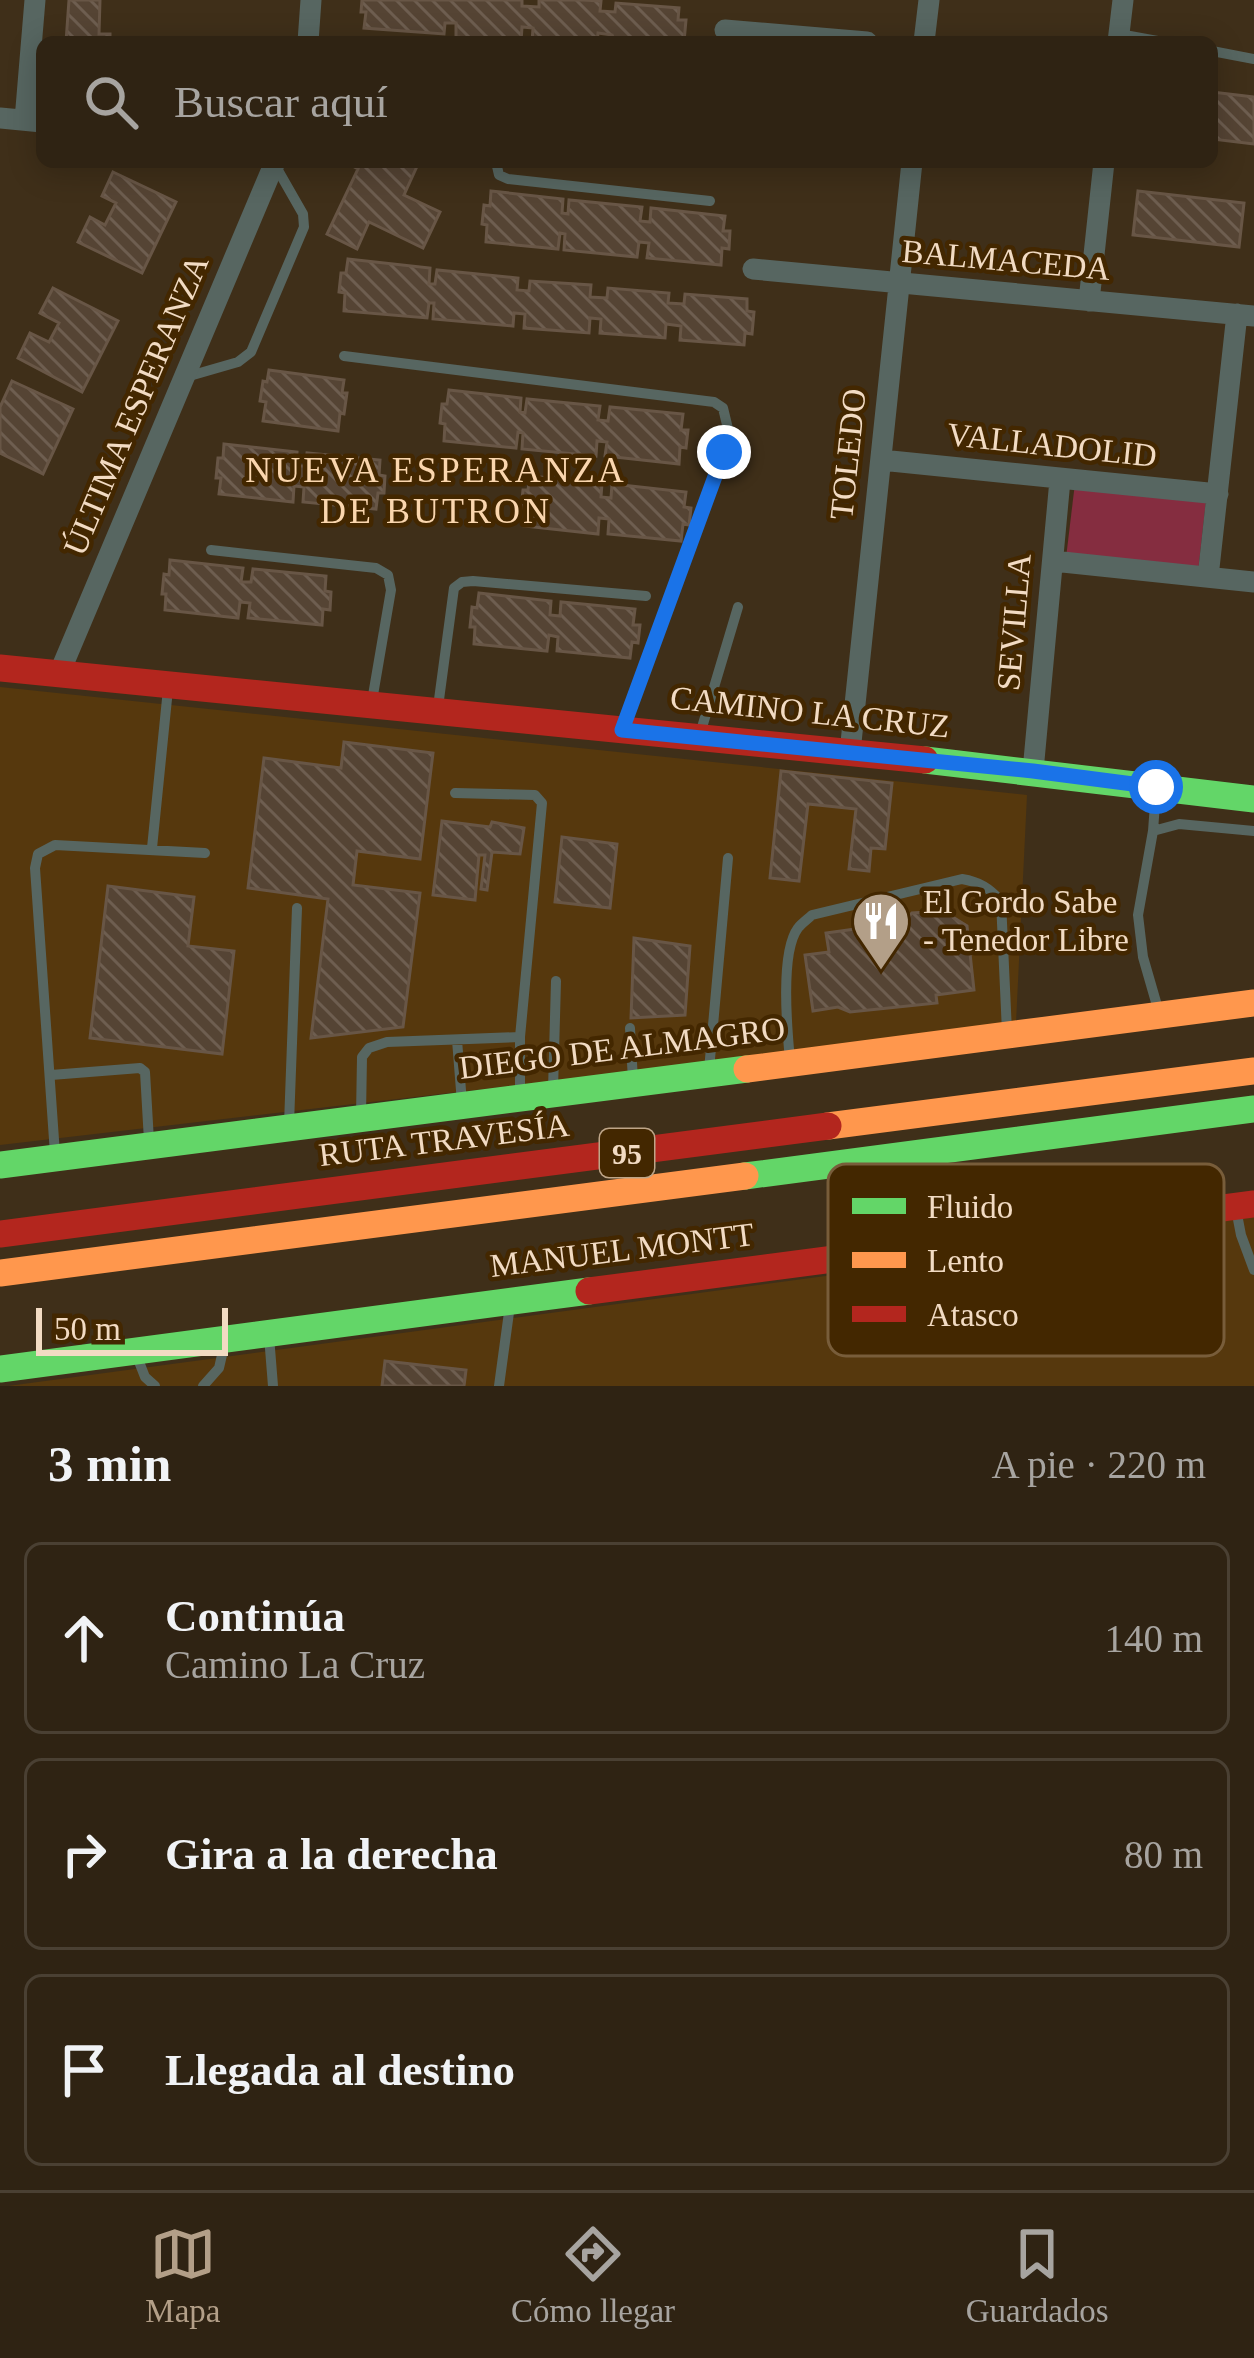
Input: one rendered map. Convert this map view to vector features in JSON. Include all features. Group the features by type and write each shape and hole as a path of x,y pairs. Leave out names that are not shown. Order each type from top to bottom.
{"main road":[{"name":"CAMINO LA CRUZ","path":"0,668 1033,771 1254,799"},
{"name":"DIEGO DE ALMAGRO","path":"0,1165 1254,1003"},
{"name":"RUTA TRAVESÍA","path":"0,1234 1254,1071"},
{"name":"95","path":"833,1164 1254,1109"},
{"name":"95","path":"0,1273 828,1165"},
{"name":"MANUEL MONTT","path":"0,1369 828,1259"}],"street":[{"path":"0,118 33,121 34,0"},
{"path":"308,36 310,0"},
{"path":"925,36 929,0"},
{"path":"1118,36 1123,0"},
{"path":"725,30 796,36"},
{"name":"ÚLTIMA ESPERANZA","path":"58,674 272,168"},
{"name":"TOLEDO","path":"850,752 911,168"},
{"path":"1089,301 1103,168"},
{"name":"BALMACEDA","path":"753,269 1246,315"},
{"path":"1208,577 1246,315"},
{"name":"VALLADOLID","path":"880,460 1218,494"},
{"name":"SEVILLA","path":"1033,771 1060,480"},
{"path":"1053,561 1254,582"}],"lane":[{"path":"1218,52 1254,59"},
{"path":"183,378 238,362 251,352 304,227 302,214 277,168"},
{"path":"496,168 508,179 710,201"},
{"path":"344,356 714,402 723,408 729,433 724,452 622,730"},
{"path":"211,550 376,568 388,575 391,590 371,706"},
{"path":"438,712 454,588 462,582 646,596"},
{"path":"699,737 738,607"},
{"path":"152,848 169,686"},
{"path":"1156,787 1138,915 1143,957 1160,1015"},
{"path":"455,793 519,793 535,795 542,803 520,1037 520,1098"},
{"path":"1153,831 1179,824 1254,832"},
{"path":"55,1158 35,868 38,854 55,845 205,853"},
{"path":"709,1073 728,858"},
{"path":"790,1063 789,948 797,928 812,915 962,879 990,889 1001,901 1007,1035"},
{"path":"289,1127 297,908"},
{"path":"554,1094 556,981"},
{"path":"630,1028 633,1083"},
{"path":"361,1118 362,1057 369,1048 387,1042 520,1037"},
{"path":"457,1040 462,1105"},
{"path":"51,1075 140,1068 145,1072 149,1145"},
{"path":"1245,1205 1241,1235 1254,1270"},
{"path":"499,1386 510,1301"},
{"path":"269,1333 273,1386"},
{"path":"203,1386 219,1368 226,1339"},
{"path":"134,1351 145,1377 155,1386"}],"shaded area":[{"path":"1075,483 1206,501 1198,572 1066,558"},
{"path":"0,687 1027,795 1016,1023 0,1145"},
{"path":"1254,1217 1254,1386 8,1386 828,1276 828,1356 1224,1356 1224,1221"}],"building":[{"path":"69,0 100,0 99,34 110,36 66,36"},
{"path":"362,0 522,0 522,6 539,7 539,0 583,0 601,1 600,11 615,12 616,3 679,8 678,20 686,20 685,36 532,36 533,28 522,27 521,36 456,36 456,23 445,23 444,34 364,28 366,12 361,12"},
{"path":"1218,93 1254,97 1254,144 1218,140"},
{"path":"416,168 404,195 440,212 423,248 369,222 357,249 327,234 358,169"},
{"path":"113,172 176,202 142,273 78,242 90,217 105,225 116,203 102,196"},
{"path":"491,191 563,199 562,213 568,214 569,200 642,207 640,221 650,222 651,208 725,216 723,231 730,231 729,249 722,248 721,265 647,258 649,243 639,242 637,257 564,250 565,234 560,233 558,249 486,242 487,225 482,224"},
{"path":"1138,191 1244,203 1239,247 1133,235"},
{"path":"348,259 430,268 429,284 435,284 437,270 518,278 517,290 529,291 530,281 591,285 590,297 607,298 608,288 669,293 668,303 684,304 685,294 747,299 747,311 754,312 752,334 745,333 744,345 680,340 681,326 666,324 665,338 600,333 601,319 590,318 589,333 524,328 525,314 514,313 513,326 433,319 434,303 429,303 427,318 344,311 345,293 339,292"},
{"path":"53,288 118,321 82,392 18,358 30,333 49,342 59,323 40,313"},
{"path":"269,370 344,380 342,393 347,393 338,431 263,421 266,402 260,401"},
{"path":"12,381 73,409 43,474 0,453 0,407"},
{"path":"449,390 521,398 520,412 525,413 527,399 600,406 598,420 608,421 610,407 683,414 686,448 680,447 679,464 605,456 607,442 597,441 596,456 522,449 523,433 518,432 516,448 444,441 445,424 440,423"},
{"path":"224,444 297,452 296,466 305,466 307,453 380,460 384,493 378,493 376,509 303,502 304,487 294,486 293,502 219,494 218,458 223,458"},
{"path":"530,476 602,483 601,497 611,498 612,484 686,492 689,525 683,524 681,541 608,534 609,519 599,518 598,534 524,526 523,490 528,490"},
{"path":"170,560 243,568 241,582 251,582 253,569 326,576 330,610 323,609 322,625 248,618 250,603 240,602 238,618 165,610 164,574 169,575"},
{"path":"479,593 551,601 550,615 560,616 561,602 635,609 638,643 632,642 630,658 557,651 558,637 549,635 547,651 474,644 475,627 470,627"},
{"path":"344,742 433,753 420,859 357,851 353,885 420,893 403,1027 311,1038 328,899 248,888 264,758 341,768"},
{"path":"781,771 892,783 885,849 871,848 869,871 849,869 856,809 808,804 799,881 770,878"},
{"path":"442,821 524,828 520,854 492,852 487,890 481,889 485,855 479,855 475,900 433,895"},
{"path":"562,837 617,844 610,908 555,902"},
{"path":"108,886 194,897 188,946 234,951 222,1054 90,1038"},
{"path":"943,911 967,926 974,990 936,995 937,1003 813,1011 805,955 829,952 826,933 870,927 873,946 889,944 912,913"},
{"path":"634,938 690,946 685,1015 631,1018"},
{"path":"385,1361 466,1370 464,1386 382,1386"}],"traffic: fast":[{"path":"925,760 1254,799"},
{"path":"0,1165 747,1069"},
{"path":"836,1164 1254,1109"},
{"path":"745,1176 828,1165"},
{"path":"0,1369 589,1291"}],"traffic: slow":[{"path":"747,1069 1254,1003"},
{"path":"828,1126 1254,1071"},
{"path":"0,1273 745,1176"}],"traffic: jam":[{"path":"0,668 925,760"},
{"path":"0,1234 828,1126"},
{"path":"1224,1208 1254,1204"},
{"path":"589,1291 828,1260"}],"place":[{"name":"El Gordo Sabe - Tenedor Libre","path":"881,972"}],"district":[{"name":"NUEVA ESPERANZA DE BUTRON","path":"436,490"}],"route":[{"path":"724,452 622,730 1156,787"}]}
